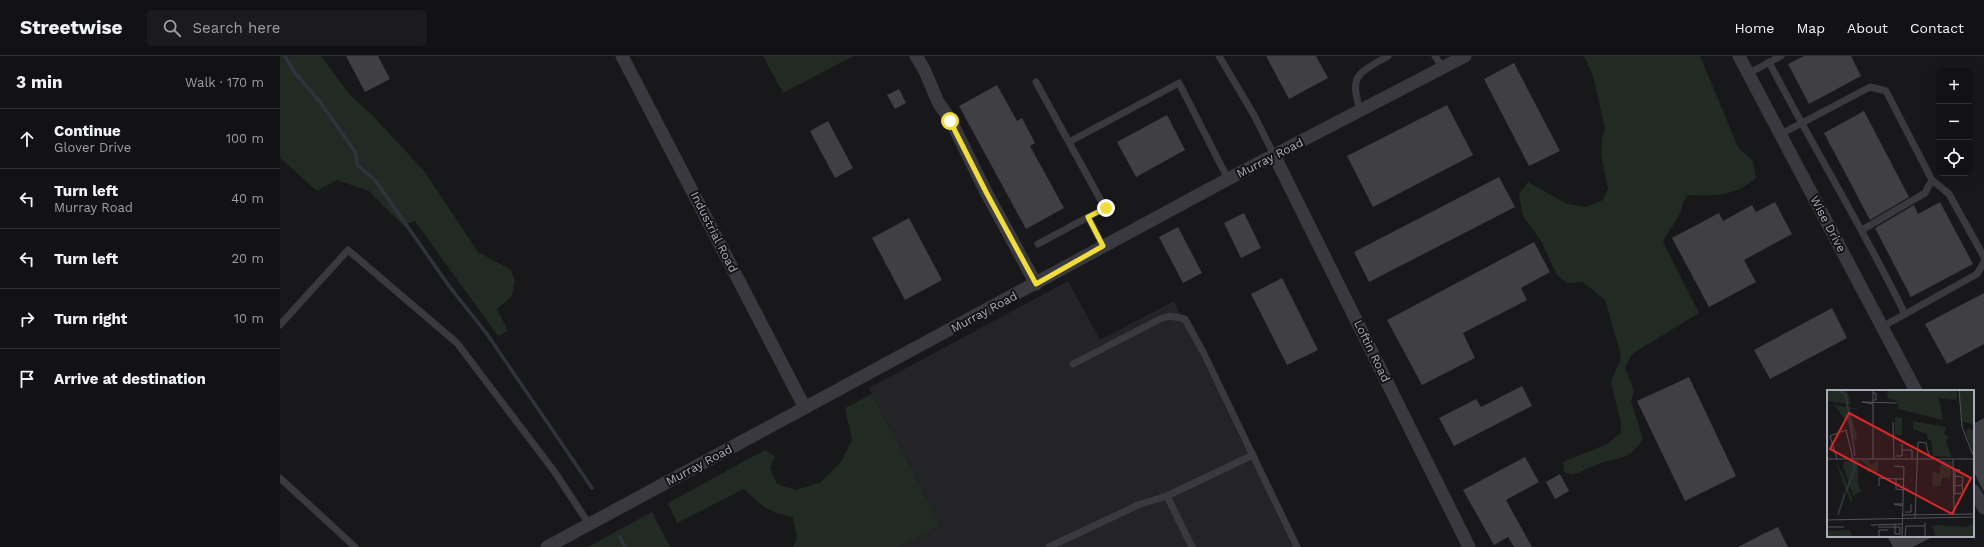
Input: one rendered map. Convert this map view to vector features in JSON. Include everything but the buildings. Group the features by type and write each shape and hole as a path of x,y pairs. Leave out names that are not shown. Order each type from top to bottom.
{"street":[{"name":"Industrial Road","path":"622,56 805,408"},
{"path":"916,56 924,69 938,102 950,121 986,192 1036,284"},
{"name":"Murray Road","path":"547,547 1228,179 1466,56"},
{"name":"Wise Drive","path":"1739,56 1915,390"},
{"name":"Loftin Road","path":"1274,155 1468,547"},
{"path":"1974,492 1984,508"}],"lane":[{"path":"1219,56 1254,115 1274,155"},
{"path":"1360,110 1354,92 1354,86 1358,77 1364,71 1388,56"},
{"path":"1435,56 1443,68"},
{"path":"1749,73 1781,56"},
{"path":"1769,62 1801,124 1862,230 1905,314"},
{"path":"1036,82 1106,208 1038,244"},
{"path":"1069,142 1179,83 1228,179"},
{"path":"1781,134 1870,87 1886,91 1932,180 1949,194 1984,257"},
{"path":"1862,230 1925,193 1932,180"},
{"path":"1088,217 1103,246"},
{"path":"280,325 348,250 457,343 554,471 589,524"},
{"path":"1882,327 1977,274 1984,262"},
{"path":"1073,364 1160,319 1170,316 1178,316 1185,320 1204,354 1297,547"},
{"path":"1049,547 1138,505 1167,496 1253,455"},
{"path":"280,478 355,547"},
{"path":"1167,496 1192,547"}],"shaded area":[{"path":"280,56 321,56 349,94 372,115 424,171 478,252 511,270 515,281 512,296 497,309 508,331 498,336 415,221 403,225 369,191 337,180 317,191 280,158"},
{"path":"763,56 853,56 783,93"},
{"path":"1584,56 1700,56 1738,147 1753,161 1756,178 1740,189 1732,192 1716,195 1688,195 1684,200 1680,212 1663,242 1699,313 1632,354 1625,368 1634,390 1631,401 1643,439 1638,446 1628,455 1598,464 1573,475 1564,472 1563,462 1607,444 1621,433 1621,423 1611,382 1621,358 1605,300 1583,282 1567,283 1557,275 1541,241 1523,216 1519,194 1528,182 1567,204 1586,207 1603,200 1608,189 1601,155 1602,139 1605,128 1593,76"},
{"path":"1068,281 1100,340 1174,301 1293,547 900,547 941,525 869,388"},
{"path":"872,394 941,525 900,547 793,547 797,539 793,517 771,511 756,501 744,489 677,523 668,503 765,450 775,456 770,468 777,484 796,490 821,482 842,461 852,439 845,408"},
{"path":"652,512 670,547 588,547"}],"waterway":[{"path":"285,56 295,73 320,102 356,153 357,165 375,180 449,286 487,334 592,488"},
{"path":"620,537 625,547"}],"route":[{"path":"950,121 986,192 1036,284 1103,246 1088,217 1106,208"}]}
